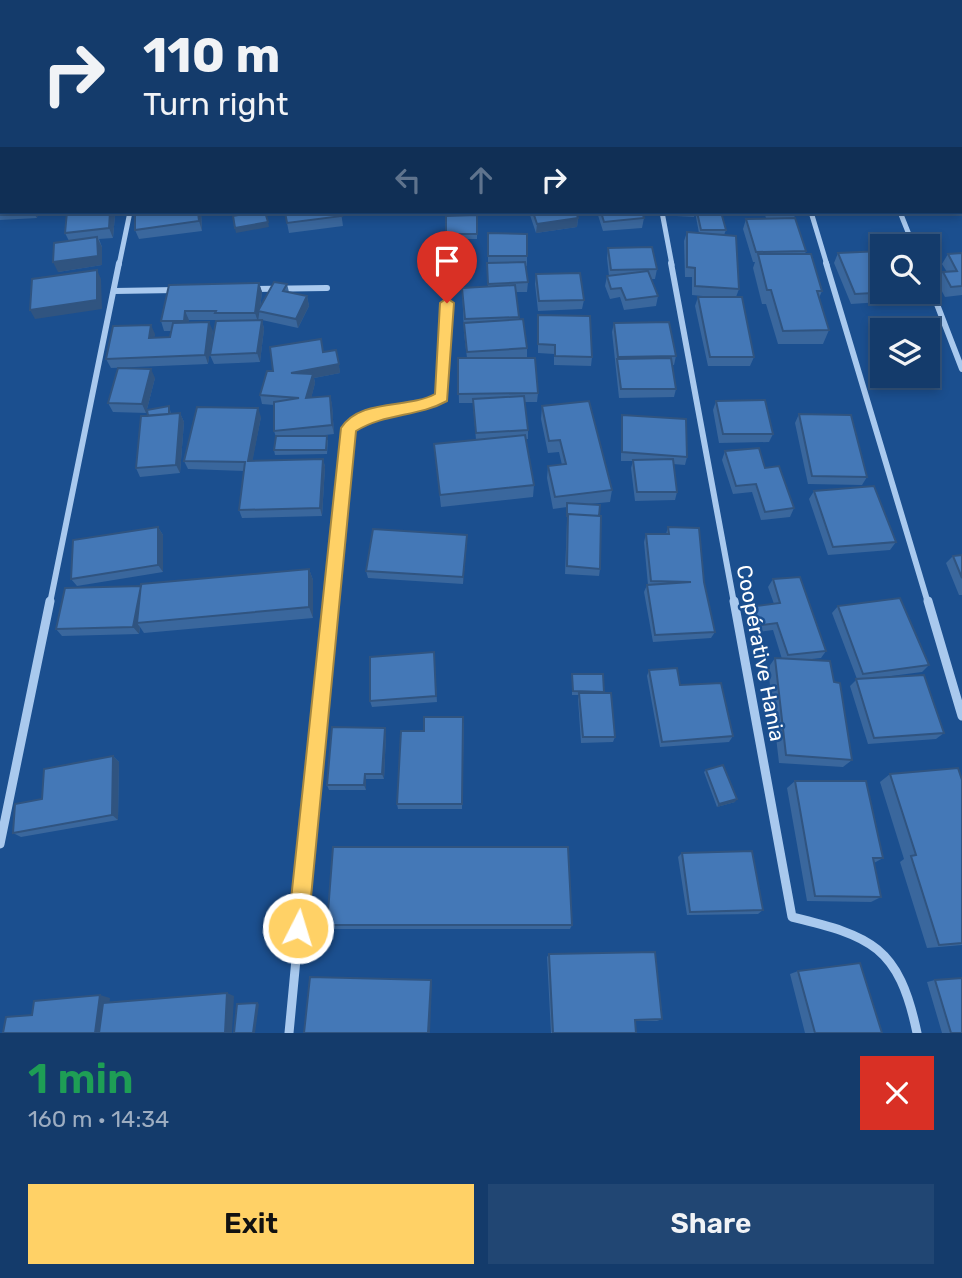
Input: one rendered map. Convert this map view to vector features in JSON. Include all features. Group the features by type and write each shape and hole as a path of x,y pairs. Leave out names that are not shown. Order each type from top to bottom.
{"street":[{"path":"0,844 130,214"},
{"name":"Coopérative Hania","path":"662,214 792,917 851,931 875,945 896,969 917,1033"},
{"path":"812,214 962,716"},
{"path":"901,214 909,234"},
{"path":"289,1033 307,822 349,428 370,415 429,404 442,397 449,257"},
{"path":"247,289 327,288"},
{"path":"114,291 181,290"},
{"path":"937,304 962,369"}],"building":[{"path":"67,214 110,214 109,228 65,233"},
{"path":"135,214 198,214 199,221 135,230"},
{"path":"266,214 268,222 235,228 233,216"},
{"path":"285,214 342,216 287,223"},
{"path":"534,214 577,214 578,218 537,224"},
{"path":"602,214 643,214 644,218 604,222"},
{"path":"697,214 722,214 726,230 701,230"},
{"path":"477,215 477,234 446,234 446,216"},
{"path":"795,218 806,251 756,252 746,219"},
{"path":"687,232 736,236 739,289 695,286 695,268 687,267"},
{"path":"488,233 527,234 527,256 488,256"},
{"path":"97,237 98,256 53,262 54,243"},
{"path":"652,247 657,269 611,270 608,248"},
{"path":"870,252 870,293 855,294 838,253"},
{"path":"962,253 962,286 951,287 943,272 957,271 948,254"},
{"path":"758,254 811,254 822,291 817,291 829,330 783,331 771,290 767,290"},
{"path":"525,262 528,282 488,284 487,263"},
{"path":"97,270 97,300 30,310 32,279"},
{"path":"648,271 658,296 626,300 621,288 611,289 607,276"},
{"path":"580,273 584,300 539,301 536,274"},
{"path":"274,282 287,284 283,291 307,296 296,319 258,311"},
{"path":"259,283 255,313 185,311 184,321 161,321 169,285"},
{"path":"515,285 519,317 465,319 462,288"},
{"path":"698,297 742,297 754,357 710,357"},
{"path":"538,315 590,316 592,357 555,356 555,345 538,344"},
{"path":"523,319 527,348 467,352 464,323"},
{"path":"262,320 257,353 210,355 216,321"},
{"path":"209,322 205,355 106,359 113,326 151,325 149,338 170,337 173,323"},
{"path":"669,322 676,356 618,357 614,323"},
{"path":"321,339 323,352 336,350 339,364 291,373 313,374 306,398 330,396 332,425 274,431 274,402 299,398 260,395 267,371 273,371 270,347"},
{"path":"458,358 535,358 538,393 458,394"},
{"path":"671,358 676,389 621,389 617,359"},
{"path":"118,368 151,369 142,404 108,403"},
{"path":"524,396 528,430 476,433 473,399"},
{"path":"765,400 773,434 723,434 716,401"},
{"path":"589,401 612,490 555,497 548,466 566,464 560,440 549,441 542,406"},
{"path":"169,406 169,414 148,416 147,410"},
{"path":"197,407 258,408 248,461 323,459 320,508 239,510 245,462 184,461"},
{"path":"180,413 176,465 136,468 141,416"},
{"path":"799,414 851,415 867,477 812,476"},
{"path":"622,415 686,419 687,457 622,452"},
{"path":"525,435 534,485 440,495 434,444"},
{"path":"276,436 327,436 326,450 274,450"},
{"path":"759,448 765,468 779,466 794,508 765,512 756,484 736,486 725,451"},
{"path":"673,459 677,492 637,492 633,460"},
{"path":"874,486 896,542 833,547 814,491"},
{"path":"567,503 600,505 599,516 567,516"},
{"path":"568,514 601,516 600,569 567,566"},
{"path":"158,527 158,565 71,579 73,540"},
{"path":"668,527 699,528 704,582 715,632 655,635 647,585 691,582 651,581 646,534 669,534"},
{"path":"373,529 467,535 463,577 366,571"},
{"path":"962,555 962,578 953,556"},
{"path":"309,569 309,607 137,623 141,584"},
{"path":"800,577 826,651 788,655 777,623 755,626 749,607 780,603 773,579"},
{"path":"141,586 133,627 56,629 65,588"},
{"path":"900,598 929,665 863,674 838,606"},
{"path":"434,652 436,696 370,701 370,657"},
{"path":"775,658 830,661 834,682 840,683 852,760 786,755"},
{"path":"677,668 680,685 721,683 733,736 662,742 649,670"},
{"path":"572,674 603,674 604,692 573,691"},
{"path":"924,675 944,733 874,738 856,679"},
{"path":"579,693 611,693 615,737 583,737"},
{"path":"424,717 463,717 462,804 397,804 401,731 424,731"},
{"path":"332,727 385,728 382,774 365,774 364,785 327,785"},
{"path":"113,756 112,815 13,833 15,804 42,799 44,769"},
{"path":"723,765 737,799 719,804 706,770"},
{"path":"958,768 962,780 962,943 939,945 911,856 916,855 890,774"},
{"path":"795,781 866,781 883,858 873,858 881,897 815,896"},
{"path":"333,847 568,847 572,925 327,925"},
{"path":"752,851 763,910 690,912 682,853"},
{"path":"655,952 662,1019 635,1020 636,1033 553,1033 549,954"},
{"path":"860,963 882,1033 815,1033 798,971"},
{"path":"310,977 431,980 428,1033 304,1033"},
{"path":"962,978 962,1033 951,1033 935,980"},
{"path":"227,993 225,1033 99,1033 103,1003"},
{"path":"100,995 95,1033 3,1033 6,1017 32,1015 34,1001"},
{"path":"257,1003 253,1033 234,1033 237,1004"}],"route":[{"path":"298,928 349,428 370,415 429,404 442,397 447,303"}]}
